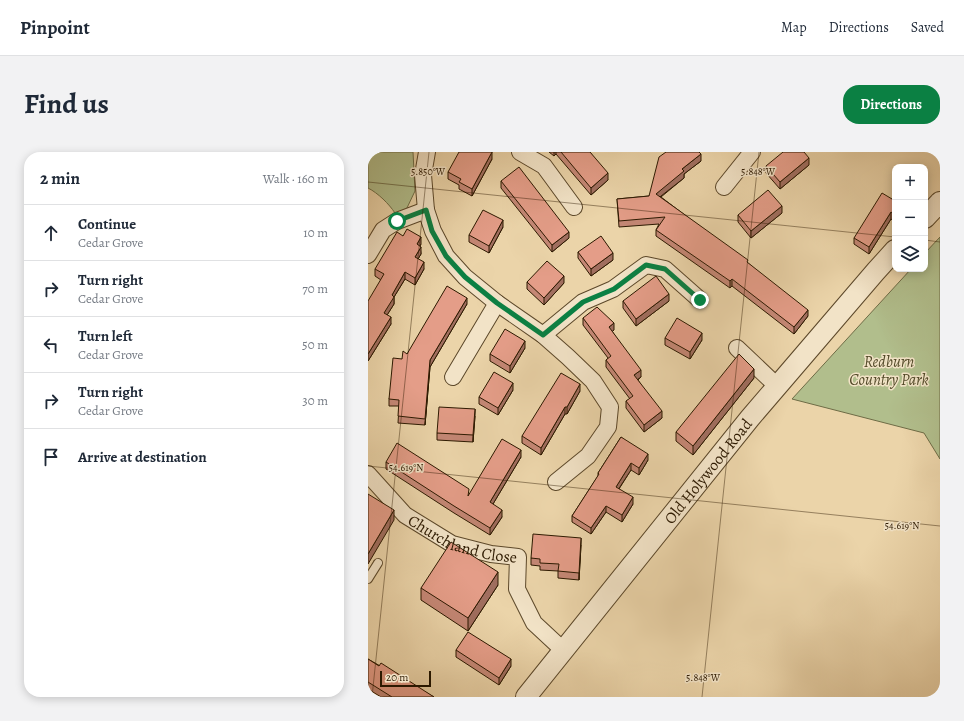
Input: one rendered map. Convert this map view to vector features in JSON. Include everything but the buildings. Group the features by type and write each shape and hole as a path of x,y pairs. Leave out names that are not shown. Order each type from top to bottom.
{"street":[{"path":"427,152 423,175 426,210 432,231 446,256 465,277 497,303 543,335 568,356 593,381 610,407 608,427 588,456 556,482"},
{"path":"520,152 544,166 574,207"},
{"path":"724,187 752,152"},
{"path":"928,215 940,202"},
{"path":"368,255 383,230 397,221 426,210"},
{"name":"Old Holywood Road","path":"526,697 777,386 892,253"},
{"path":"543,335 583,302 614,289 646,265 665,269 700,300"},
{"path":"453,377 497,303"},
{"path":"737,348 777,386"},
{"name":"Churchland Close","path":"368,474 405,515 452,544 491,554 518,557 517,589 534,623 563,650"}],"lane":[{"path":"368,579 378,563"}],"green space":[{"path":"368,152 413,152 415,191 406,210 395,213 383,199 368,188"},
{"name":"Redburn Country Park","path":"940,237 940,459 924,433 792,399 908,272 928,272 928,250"}],"route":[{"path":"397,221 426,210 432,231 446,256 465,277 497,303 543,335 564,316 583,302 614,289 646,265 665,269 700,300"}]}
